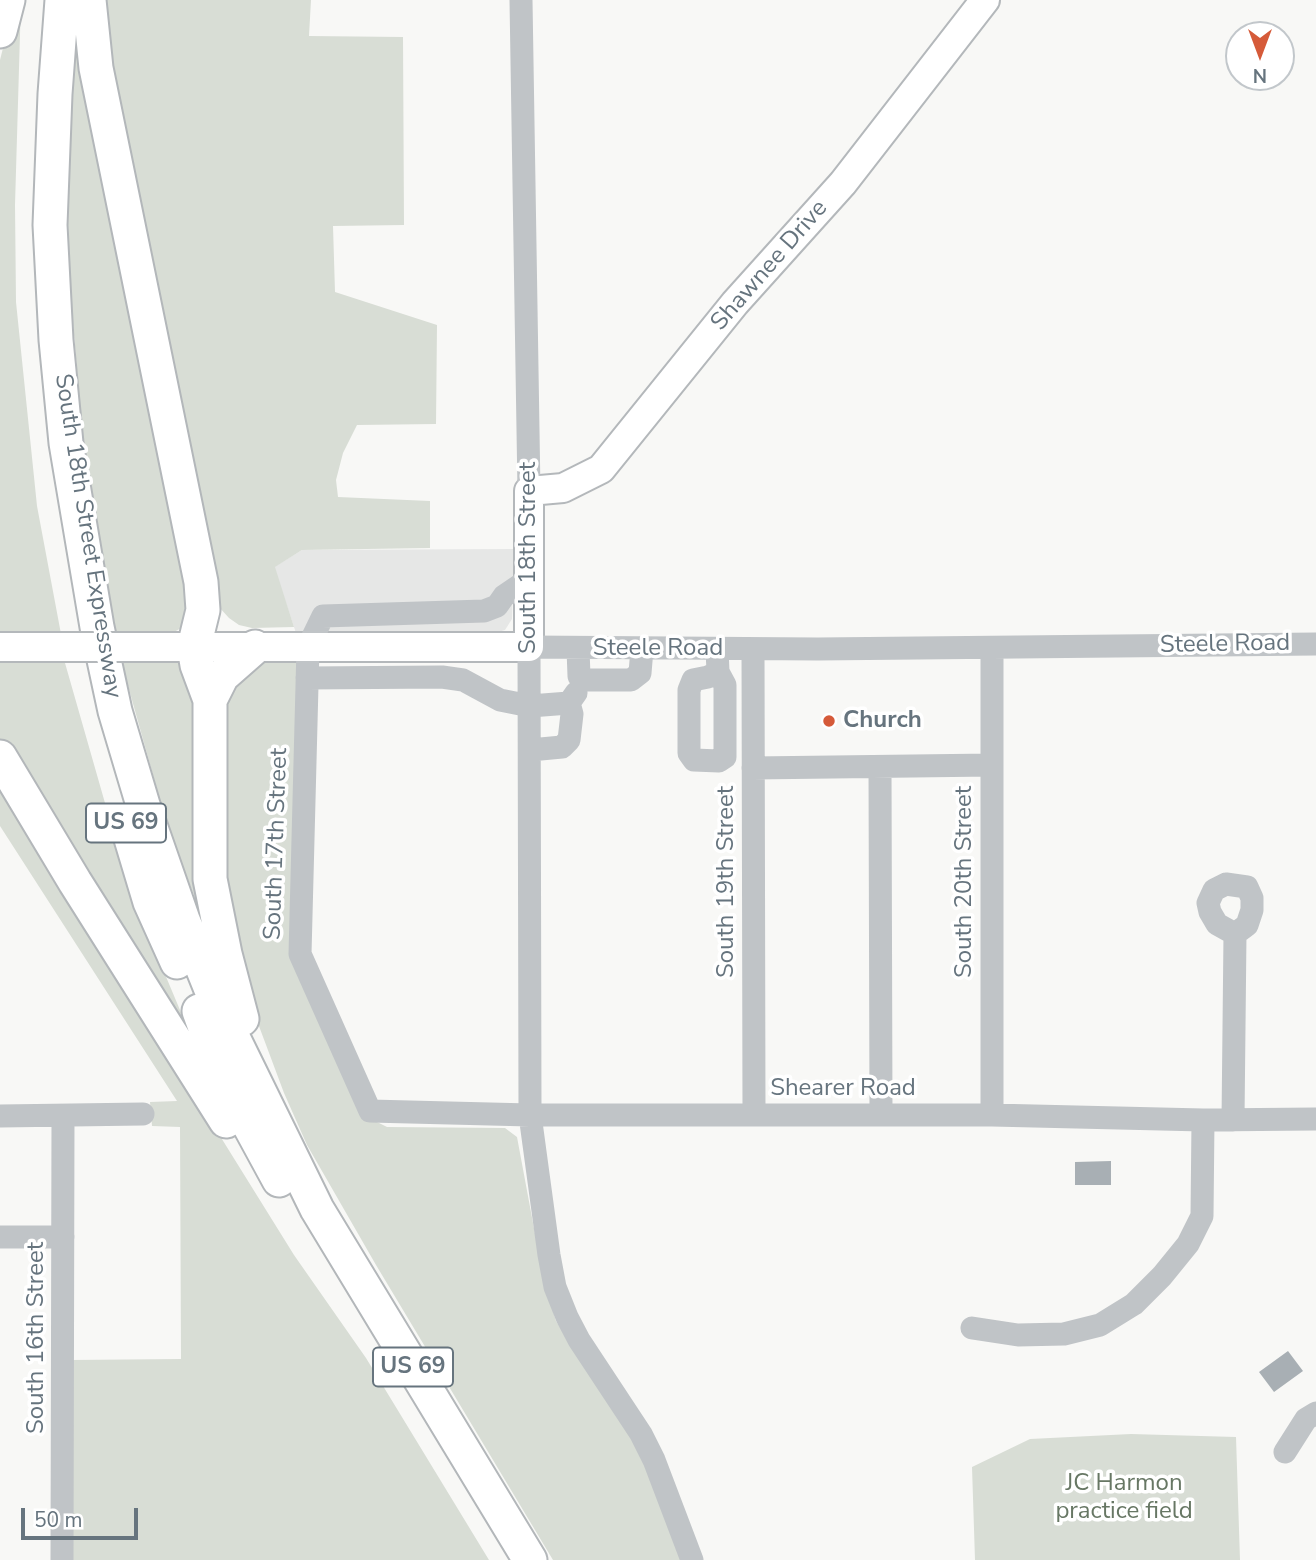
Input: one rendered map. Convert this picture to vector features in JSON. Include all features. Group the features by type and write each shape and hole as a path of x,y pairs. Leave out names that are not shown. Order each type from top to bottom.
{"highway":[{"path":"0,31 8,0"},
{"name":"South 18th Street Expressway","path":"41,0 34,68 32,246 39,382 46,454 62,560 92,697 150,902 202,1018 223,1077 297,1212 508,1560"},
{"name":"South 18th Street Expressway","path":"62,0 50,225 56,340 66,443 97,627 115,711 143,805 178,907 219,1009 317,1209 530,1560"},
{"path":"89,0 96,68 201,582 203,610 194,647 197,665 210,700 210,879 237,1002 266,1104"},
{"path":"210,700 222,676 255,647"},
{"path":"0,757 216,1108 297,1212"}],"main road":[{"name":"Shawnee Drive","path":"528,491 563,488 601,469 735,303 843,183 985,0"},
{"name":"South 18th Street","path":"528,491 529,647"},
{"name":"Steele Road","path":"14,647 529,647"}],"street":[{"name":"South 18th Street","path":"522,0 528,491"},
{"path":"308,647 323,616 484,611 529,579"},
{"path":"442,677 452,613"},
{"path":"383,677 393,614"},
{"name":"Steele Road","path":"529,647 642,649 717,661 753,649 1316,644"},
{"name":"South 17th Street","path":"308,647 300,954 370,1111"},
{"name":"South 18th Street","path":"529,647 530,1115 555,1287 579,1340 642,1433 692,1560"},
{"name":"South 20th Street","path":"992,648 992,1115"},
{"path":"307,678 442,677 463,680 500,700 530,706 569,703 575,697 579,676 578,649"},
{"path":"579,676 585,680 631,680 640,673 642,649"},
{"name":"South 19th Street","path":"753,649 754,1115"},
{"path":"530,750 562,747 569,740 572,714 569,703"},
{"path":"753,768 992,765"},
{"path":"880,766 881,1115"},
{"path":"1233,1120 1235,934"},
{"name":"Shearer Road","path":"370,1111 530,1115 992,1115 1203,1120 1316,1119"},
{"path":"0,1116 143,1114"},
{"name":"South 16th Street","path":"62,1560 63,1116"},
{"path":"972,1328 1018,1335 1064,1334 1100,1325 1134,1304 1188,1244 1202,1216 1203,1120"},
{"path":"0,1237 63,1237"},
{"path":"1285,1452 1306,1419 1316,1413"}],"shaded area":[{"path":"514,549 512,619 505,630 491,634 296,633 274,567 302,550"}],"green space":[{"path":"15,0 21,0 15,205 16,302 37,506 61,634 0,633 0,60"},
{"path":"100,0 311,0 309,36 403,37 404,225 333,226 335,292 437,325 436,424 357,425 343,453 336,480 338,497 430,501 430,548 302,550 275,567 294,627 252,628 239,625 219,607 211,580"},
{"path":"77,30 194,591 185,626 174,632 114,633 84,451 71,300 68,224"},
{"path":"63,656 117,845 159,960 198,1053 0,744 0,658"},
{"path":"255,656 301,661 294,929 365,1116 387,1127 505,1128 517,1137 544,1282 556,1321 635,1442 683,1560 553,1560 307,1145 284,1093 244,986 226,890 223,701"},
{"path":"120,657 180,660 201,699 209,936 165,818"},
{"path":"0,782 294,1255 366,1358 489,1560 73,1560 71,1360 181,1359 180,1127 152,1126 150,1102 177,1101 0,826"},
{"name":"JC Harmon practice field","path":"1131,1434 1236,1437 1240,1560 975,1560 972,1467 1030,1439"}],"building":[{"path":"1111,1161 1111,1185 1075,1185 1075,1162"},
{"path":"1288,1351 1303,1371 1274,1392 1259,1372"}],"place":[{"name":"Church","path":"829,721"}]}
